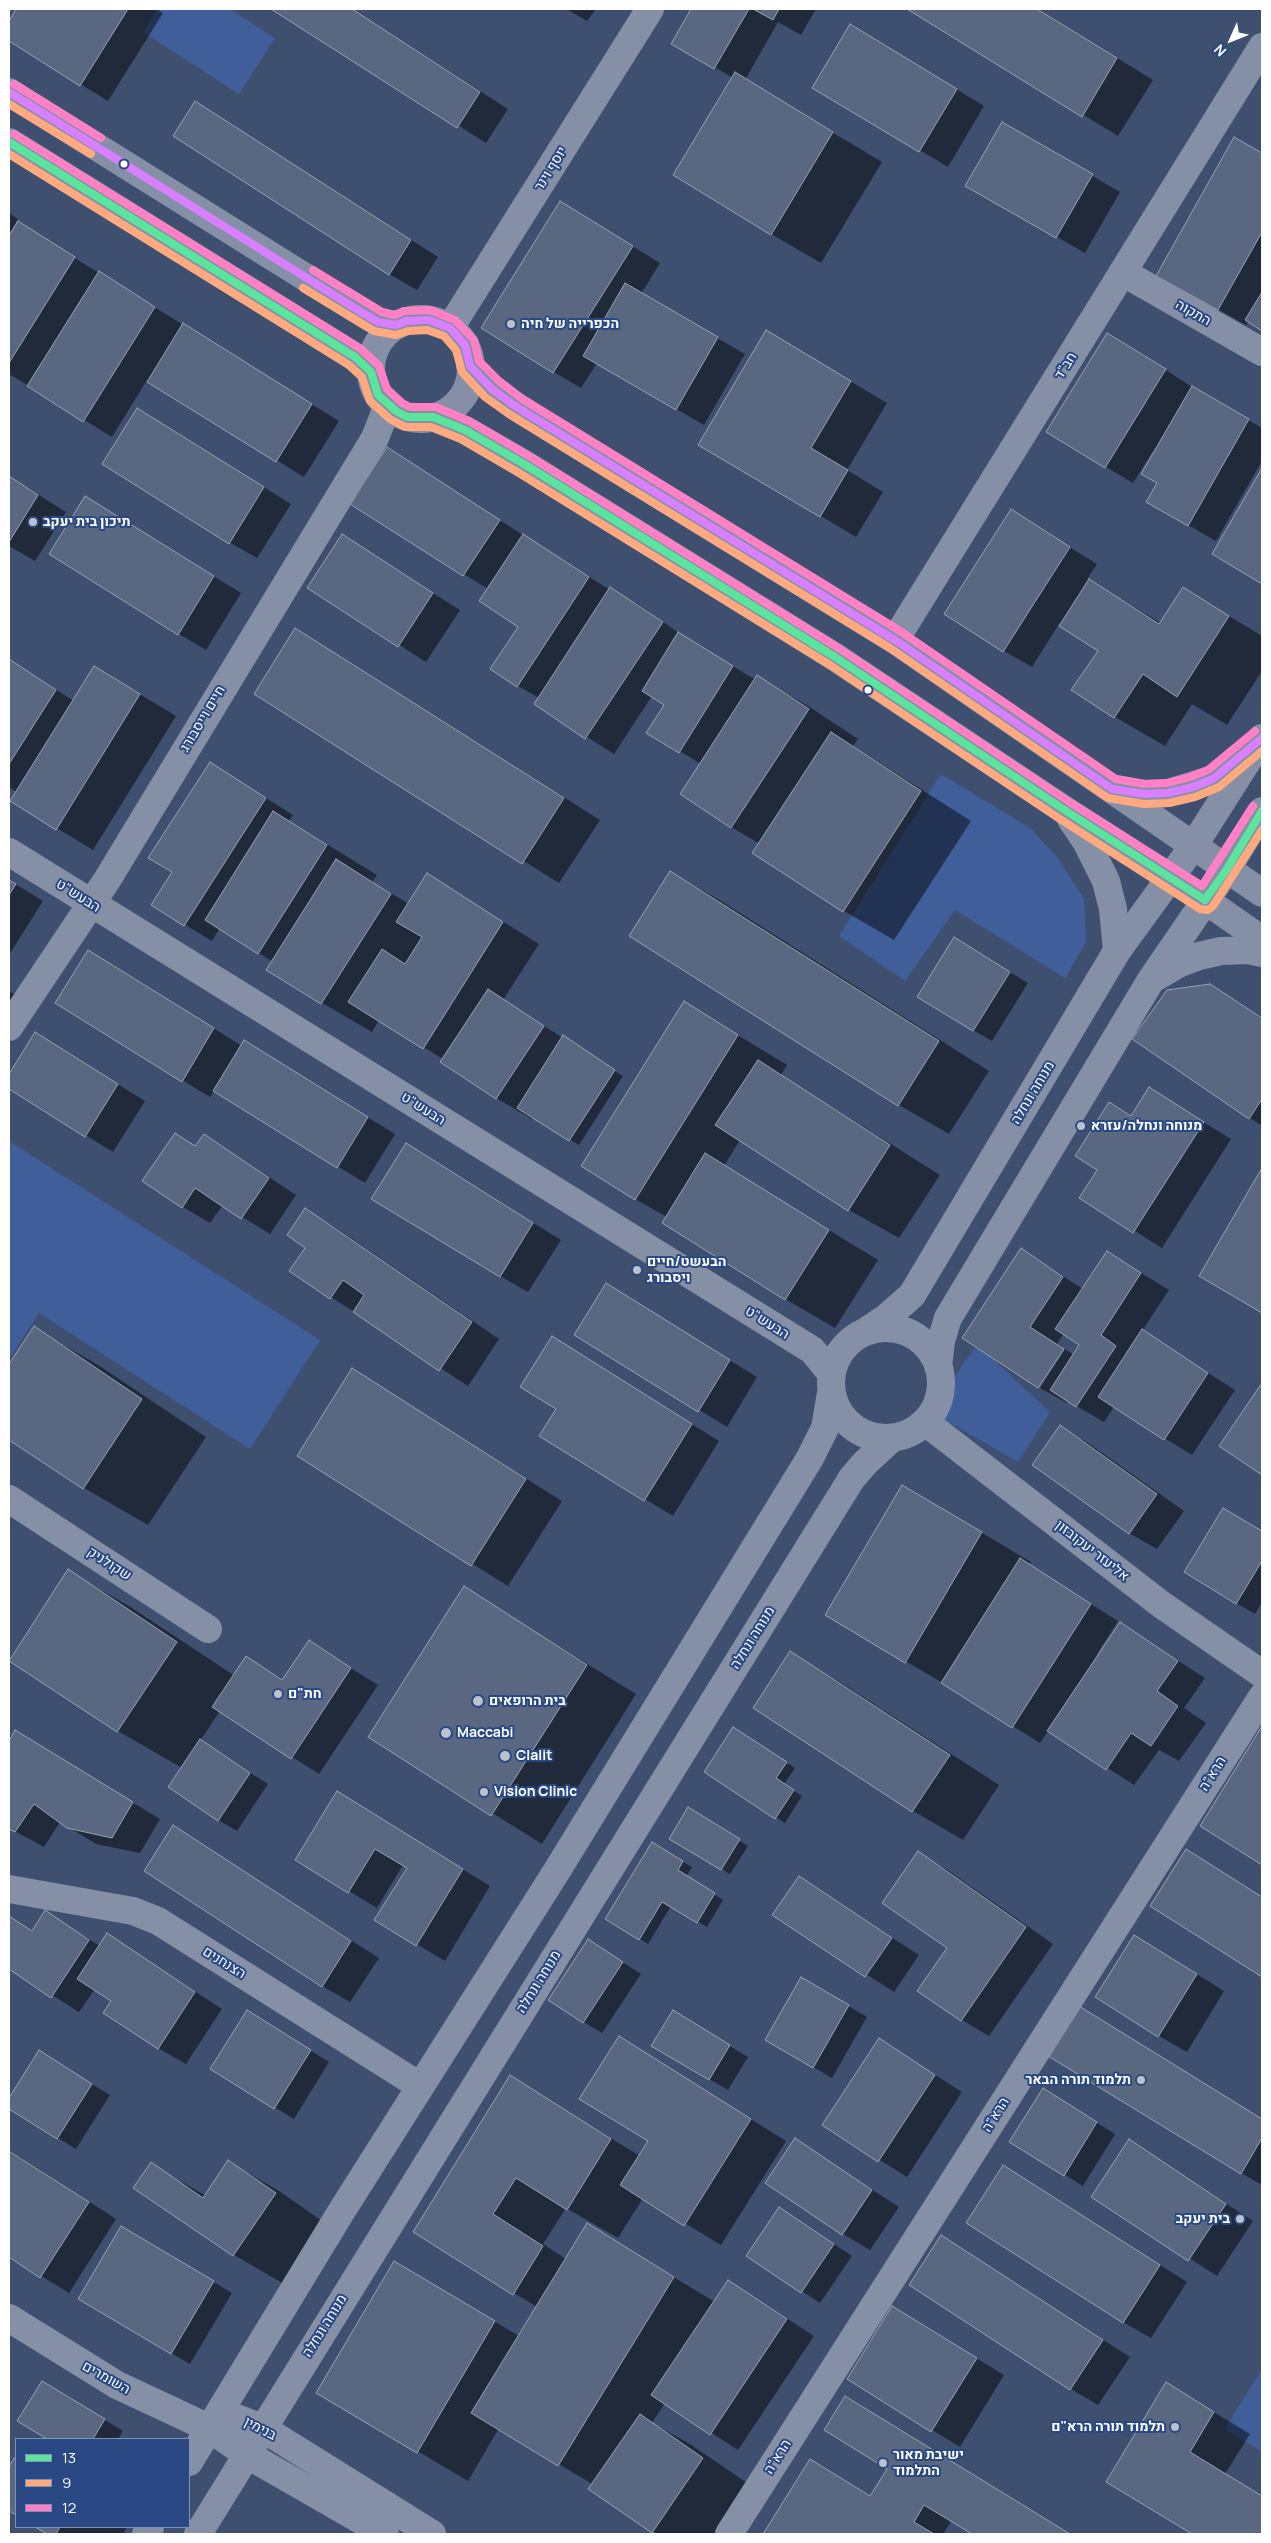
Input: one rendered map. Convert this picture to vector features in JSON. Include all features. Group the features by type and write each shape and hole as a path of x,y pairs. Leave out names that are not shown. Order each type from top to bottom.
{"street":[{"name":"יוסף וינר","path":"450,328 650,9"},
{"name":"חב\"ד","path":"895,640 1124,273 1262,47"},
{"path":"9,92 361,312 378,322 396,325"},
{"path":"9,142 355,356 371,372"},
{"name":"התקוה","path":"1124,273 1262,352"},
{"path":"418,319 429,320 450,328 465,345 470,366 465,393 446,412 433,417 407,417 386,404 378,395 371,372 372,358 377,345 385,334 396,325 418,319"},
{"path":"470,366 492,389 514,406 895,640 1262,893"},
{"name":"חיים וייסבורג","path":"9,1027 107,880 375,438 386,404"},
{"path":"433,417 465,430 524,464 835,657 1066,811 1205,900 1262,940"},
{"path":"1112,788 1144,794 1160,794 1193,787 1213,779 1262,738"},
{"name":"מנוחה ונחלה","path":"865,1332 886,1318 912,1295 1117,951 1194,845 1262,738"},
{"path":"1066,811 1086,841 1106,881 1113,910 1117,951"},
{"path":"938,1366 941,1341 948,1318 1151,980 1227,870 1262,811"},
{"name":"הבעש\"ט","path":"9,852 812,1350 831,1383"},
{"path":"1151,980 1180,963 1199,956 1221,951 1248,950 1262,953"},
{"path":"190,2460 420,2086 563,1861 810,1458 825,1428 831,1383 837,1356 848,1341 865,1332 882,1328 900,1330 917,1337 930,1350 938,1366 941,1381 940,1396 934,1410 925,1422 915,1430 891,1439 874,1437 859,1432 846,1422 837,1408 831,1383"},
{"name":"אליעזר יעקובזון","path":"925,1422 1162,1605 1262,1674"},
{"name":"מנוחה ונחלה","path":"198,2534 852,1478 864,1463 891,1439"},
{"name":"שקולניק","path":"9,1499 208,1629"},
{"name":"הרא\"ה","path":"729,2534 1262,1697"},
{"name":"הצנחנים","path":"9,1889 132,1911 158,1921 420,2086"},
{"name":"השומרים","path":"9,2318 117,2385 209,2428"},
{"name":"בנימין","path":"385,2534 246,2454 209,2428 222,2420 234,2417 262,2428 432,2534"}],"shaded area":[{"path":"157,9 229,9 275,38 239,94 143,32"},
{"path":"941,774 1030,828 1058,858 1084,899 1086,942 1065,978 955,910 905,981 839,936"},
{"path":"9,1141 320,1340 250,1449 39,1313 9,1359"},
{"path":"977,1344 1050,1412 1018,1462 931,1412"},
{"path":"1260,2372 1262,2374 1262,2452 1225,2429"}],"building":[{"path":"16,9 128,9 80,86 9,41 9,21"},
{"path":"271,9 352,9 480,92 457,128"},
{"path":"691,9 749,9 714,69 671,44"},
{"path":"753,9 779,9 773,20"},
{"path":"907,9 1037,9 1117,58 1082,117"},
{"path":"850,24 957,89 919,152 812,88"},
{"path":"735,72 833,132 771,235 673,175"},
{"path":"195,101 411,240 389,275 173,136"},
{"path":"1002,122 1093,174 1056,238 965,186"},
{"path":"1234,137 1262,153 1262,232 1218,310 1156,276"},
{"path":"560,201 633,246 553,373 481,328"},
{"path":"18,221 75,257 9,363 9,236"},
{"path":"99,271 155,307 83,422 27,386"},
{"path":"625,283 718,337 676,410 583,356"},
{"path":"1262,292 1262,331 1245,320"},
{"path":"183,323 312,404 276,462 147,382"},
{"path":"766,330 851,381 811,448 848,470 820,517 698,445"},
{"path":"1107,333 1166,369 1105,468 1046,432"},
{"path":"1192,386 1249,419 1188,526 1146,502 1157,483 1141,474"},
{"path":"137,408 264,487 229,544 102,464"},
{"path":"387,447 500,520 463,576 350,504"},
{"path":"1262,468 1262,584 1212,554"},
{"path":"9,476 38,495 9,542"},
{"path":"85,496 214,576 178,635 49,554"},
{"path":"1011,509 1070,547 1003,652 944,614"},
{"path":"342,534 433,593 398,647 307,588"},
{"path":"523,534 589,577 517,687 490,669 518,627 479,601"},
{"path":"1089,579 1159,624 1183,587 1229,616 1177,697 1143,674 1114,718 1071,690 1098,651 1059,626"},
{"path":"610,587 663,622 585,739 534,704"},
{"path":"295,628 564,798 522,864 254,694"},
{"path":"678,632 733,666 679,753 646,733 664,705 642,691"},
{"path":"9,659 56,690 9,764"},
{"path":"94,666 140,694 56,830 10,801"},
{"path":"757,675 809,709 731,828 680,794"},
{"path":"831,732 921,791 843,912 752,853"},
{"path":"210,762 266,798 184,926 151,905 172,872 148,858"},
{"path":"273,811 327,845 258,954 205,920"},
{"path":"336,859 391,894 321,1004 266,970"},
{"path":"670,871 939,1041 898,1106 629,936"},
{"path":"427,873 503,922 423,1049 348,1002 382,949 405,964 422,937 396,922"},
{"path":"9,880 16,884 9,895"},
{"path":"954,937 1010,972 973,1031 917,997"},
{"path":"88,950 214,1028 182,1082 55,1003"},
{"path":"1210,984 1262,1018 1262,1099 1249,1119 1132,1039 1167,990"},
{"path":"488,989 544,1026 496,1099 440,1062"},
{"path":"684,1001 738,1035 635,1200 581,1166"},
{"path":"35,1032 118,1084 85,1137 9,1089 9,1074"},
{"path":"563,1035 615,1070 569,1141 517,1108"},
{"path":"244,1040 368,1117 337,1168 213,1091"},
{"path":"758,1060 890,1145 848,1211 715,1125"},
{"path":"1149,1087 1204,1122 1133,1233 1079,1198 1097,1170 1075,1156 1109,1102 1131,1116"},
{"path":"175,1133 195,1146 204,1134 269,1178 241,1219 195,1188 182,1208 142,1181"},
{"path":"406,1143 533,1223 500,1277 371,1199"},
{"path":"705,1153 829,1230 785,1300 662,1223"},
{"path":"1262,1168 1262,1313 1199,1276"},
{"path":"305,1208 472,1322 439,1371 353,1312 364,1295 343,1280 330,1299 289,1271 305,1248 287,1235"},
{"path":"1021,1248 1063,1277 1030,1327 1064,1349 1038,1388 962,1338"},
{"path":"1107,1251 1141,1273 1101,1335 1116,1346 1076,1407 1050,1390 1079,1345 1055,1329"},
{"path":"606,1283 730,1360 698,1412 574,1335"},
{"path":"34,1326 142,1399 83,1489 9,1440 9,1364"},
{"path":"1142,1329 1208,1373 1164,1440 1098,1397"},
{"path":"552,1336 692,1424 644,1501 539,1436 556,1409 520,1387"},
{"path":"352,1368 526,1479 471,1566 297,1456"},
{"path":"1262,1383 1262,1475 1219,1446"},
{"path":"1060,1425 1157,1494 1129,1534 1032,1465"},
{"path":"902,1485 982,1532 905,1663 825,1615"},
{"path":"1223,1508 1262,1531 1262,1561 1236,1604 1184,1572"},
{"path":"1020,1558 1091,1604 1012,1728 941,1683"},
{"path":"68,1569 177,1642 117,1732 9,1661"},
{"name":"בית הרופאים","path":"464,1586 587,1665 491,1816 368,1737"},
{"path":"1120,1622 1178,1661 1157,1691 1178,1706 1151,1746 1131,1733 1106,1770 1047,1731"},
{"name":"חת\"ם","path":"309,1640 351,1668 291,1759 212,1707 246,1656 282,1680"},
{"path":"790,1651 950,1755 912,1812 753,1708"},
{"path":"1262,1726 1262,1865 1200,1826"},
{"path":"733,1727 787,1762 776,1778 794,1790 775,1819 704,1772"},
{"path":"15,1730 133,1802 112,1838 67,1828 34,1804 15,1832 9,1829 9,1741"},
{"path":"200,1739 250,1773 218,1821 168,1787"},
{"path":"337,1791 463,1869 416,1946 374,1920 407,1868 375,1849 348,1893 295,1860"},
{"path":"688,1807 740,1839 721,1870 669,1839"},
{"path":"173,1825 351,1941 322,1987 144,1871"},
{"path":"652,1842 683,1861 678,1870 715,1893 697,1923 662,1902 639,1940 605,1919"},
{"path":"1186,1849 1262,1897 1262,1977 1150,1906"},
{"path":"918,1851 1026,1927 961,2021 917,1991 947,1948 882,1903"},
{"path":"799,1876 892,1938 865,1977 772,1915"},
{"path":"45,1910 89,1940 51,1998 9,1969 9,1916 32,1931"},
{"path":"107,1933 195,1992 158,2049 103,2013 111,2001 77,1979"},
{"path":"1134,1935 1197,1974 1158,2037 1095,1997"},
{"path":"588,1939 623,1962 583,2023 548,2000"},
{"path":"801,1977 849,2005 813,2068 765,2040"},
{"path":"1079,2006 1262,2119 1262,2138 1241,2174 1048,2056"},
{"path":"247,2010 311,2050 274,2109 210,2069"},
{"path":"673,2010 730,2045 709,2080 651,2046"},
{"path":"619,2036 751,2119 684,2226 620,2185 648,2141 579,2099"},
{"path":"879,2038 935,2075 878,2162 822,2125"},
{"path":"39,2050 92,2084 57,2139 9,2109 9,2098"},
{"path":"510,2075 611,2139 567,2210 516,2178 493,2214 543,2246 513,2295 413,2232"},
{"path":"1043,2088 1097,2122 1064,2176 1009,2142"},
{"path":"795,2138 872,2190 842,2235 765,2183"},
{"path":"1129,2139 1226,2204 1188,2261 1091,2197"},
{"path":"9,2151 89,2202 40,2278 9,2257"},
{"path":"228,2160 276,2193 233,2256 133,2188 151,2162 203,2198"},
{"path":"1003,2165 1160,2265 1123,2323 966,2223"},
{"path":"779,2207 834,2244 801,2293 746,2256"},
{"path":"587,2223 674,2277 558,2466 471,2413"},
{"path":"121,2226 214,2281 171,2354 78,2299"},
{"path":"941,2235 1103,2340 1070,2390 909,2285"},
{"path":"394,2261 495,2321 417,2453 316,2393"},
{"path":"728,2280 787,2319 710,2435 651,2395"},
{"path":"892,2306 977,2358 931,2432 847,2379"},
{"path":"42,2381 105,2419 94,2438 45,2438 17,2421"},
{"path":"1166,2382 1214,2412 1190,2452 1262,2496 1262,2534 1192,2534 1106,2482"},
{"name":"ישיבת מאור התלמוד","path":"845,2396 1070,2534 972,2534 924,2505 914,2522 934,2534 763,2534 810,2459 870,2496 887,2469 824,2430"},
{"path":"640,2414 703,2458 652,2533 588,2489"},
{"path":"14,2458 15,2514 9,2511 9,2467"},
{"path":"37,2528 59,2528 56,2534 47,2534"}],"transit line":[{"name":"12","path":"14,84 101,138"},
{"path":"9,92 361,312 378,322 396,325"},
{"name":"9","path":"9,104 91,154"},
{"name":"12","path":"14,134 361,349 379,366 387,389 402,403 410,407 436,407 469,421 529,456 840,649 1071,803 1202,886 1253,806"},
{"name":"13","path":"9,142 355,357 371,372"},
{"name":"9","path":"9,154 349,365 362,377 370,401 390,419 405,427 431,427 461,439 519,473 830,665 1060,819 1200,909 1208,910 1213,906 1262,830"},
{"name":"12","path":"313,270 382,312 395,315 404,311 430,310 455,320 474,340 479,361 499,381 521,398 900,631 1116,779 1145,784 1167,783 1190,777 1208,770 1255,731"},
{"name":"9","path":"303,288 374,331 396,335 408,331 427,330 444,336 456,350 462,372 485,397 509,414 890,648 1108,798 1144,804 1169,803 1195,797 1219,787 1262,751"},
{"path":"396,325 406,321 429,320 450,328 465,345 470,366"},
{"path":"470,366 492,389 515,406 895,640 1112,789 1144,794 1168,793 1193,787 1213,779 1262,738"},
{"name":"13","path":"371,372 378,395 396,411 407,417 433,417 465,430 524,464 835,657 1066,811 1205,900"},
{"name":"13","path":"1205,900 1227,869 1262,811"}],"place":[{"name":"הכפרייה של חיה","path":"511,324"},
{"name":"תיכון בית יעקב","path":"33,522"},
{"name":"מנוחה ונחלה/עזרא","path":"1081,1126"},
{"name":"הבעשט/חיים ויסבורג","path":"637,1270"},
{"name":"חת\"ם","path":"278,1694"},
{"name":"בית הרופאים","path":"478,1701"},
{"name":"Maccabi","path":"446,1733"},
{"name":"Clalit","path":"505,1756"},
{"name":"Vision Clinic","path":"484,1792"},
{"name":"תלמוד תורה הבאר","path":"1141,2080"},
{"name":"בית יעקב","path":"1240,2219"},
{"name":"תלמוד תורה הרא\"ם","path":"1175,2427"},
{"name":"ישיבת מאור התלמוד","path":"883,2463"}]}
